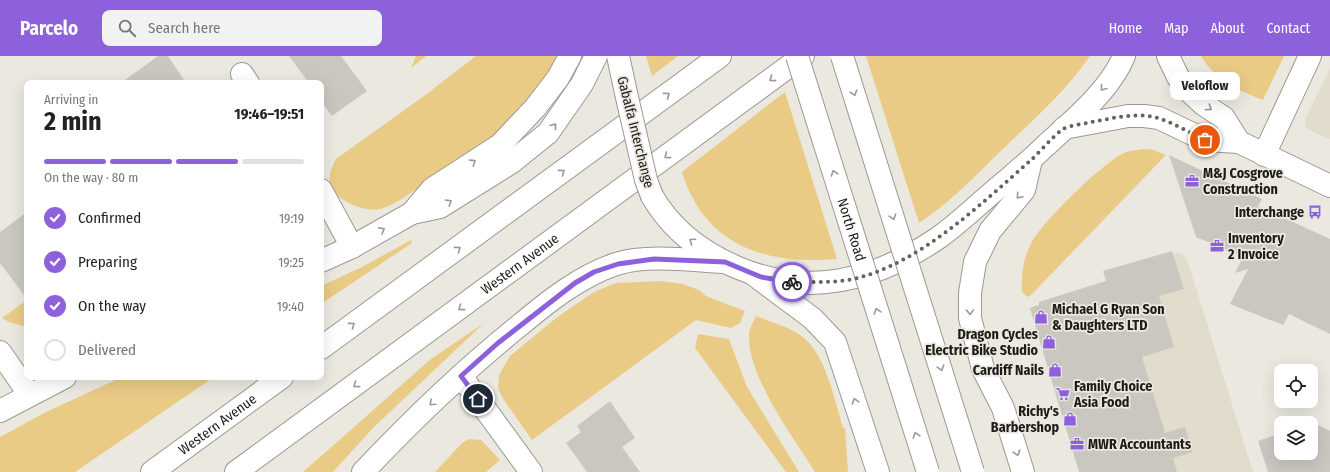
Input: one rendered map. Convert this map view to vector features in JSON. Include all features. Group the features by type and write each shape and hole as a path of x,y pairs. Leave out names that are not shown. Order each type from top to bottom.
{"main road":[{"path":"412,213 432,189 500,145 535,108 558,78 570,56"},
{"path":"324,260 352,247 412,213 440,207 512,162 548,133 582,84 596,56"},
{"name":"Gabalfa Interchange","path":"618,56 646,180 652,196 673,226 706,251 725,262 753,274 783,282 826,283 853,279 880,270 909,256 938,238 1031,160 1064,128 1102,90 1124,56"},
{"path":"324,346 720,56"},
{"name":"North Road","path":"797,56 928,472"},
{"name":"Western Avenue","path":"236,472 803,56"},
{"path":"842,56 973,472"},
{"path":"1168,56 1178,77 1189,91 1203,104 1224,118 1238,142"},
{"path":"1264,155 1310,56"},
{"path":"1064,128 1128,116 1159,118 1205,140 1238,142 1330,186"},
{"path":"1023,472 1003,408 983,369 970,318 970,293 975,262 990,231 1024,190 1031,160"},
{"path":"324,196 352,247"},
{"path":"363,472 398,435 461,376 533,315 575,283 594,272 618,264 654,259 725,262"},
{"path":"753,274 812,318 835,342 878,472"},
{"path":"0,352 29,394"},
{"path":"461,376 531,472"},
{"path":"0,411 29,394 59,380"},
{"name":"Western Avenue","path":"152,472 278,380"}],"shaded area":[{"path":"416,56 426,56 411,68"},
{"path":"476,56 561,56 524,107 494,135 490,143 398,201 383,208 365,209 352,205 337,195 331,187 330,182 330,173 336,159 424,96"},
{"path":"646,56 678,56 652,76"},
{"path":"866,56 1090,56 1061,92 1039,114 953,197 919,223"},
{"path":"1201,56 1284,56 1263,100 1228,84 1207,65"},
{"path":"1330,68 1330,139 1309,130 1305,126 1305,120"},
{"path":"785,92 837,259 811,260 786,258 763,254 742,246 723,234 706,218 692,198 682,172"},
{"path":"1134,150 1154,150 1166,155 1028,297 1022,292 1023,266 1026,254 1038,233 1073,194 1101,169 1122,154"},
{"path":"411,240 412,243 324,302 324,285 360,268"},
{"path":"1172,253 1180,253 1187,259 1253,472 1080,472 1030,308 1039,305 1039,302 1106,281"},
{"path":"661,281 683,284 699,290 706,296 745,311 740,323 731,328 696,320 532,440 498,389 499,375 510,356 556,318 594,292 616,283"},
{"path":"24,302 24,326 9,322 2,318"},
{"path":"756,316 799,334 812,346 818,356 829,380 843,428 845,428 848,472 815,472 773,406 756,370 751,352 749,333"},
{"path":"484,323 373,428 333,472 303,472 431,359"},
{"path":"698,334 729,339 747,387 799,472 786,472 695,348"},
{"path":"115,380 210,380 75,472 0,472 0,437 48,411"},
{"path":"469,439 481,440 500,460 486,472 435,472 462,443"}],"building":[{"path":"158,56 168,56 184,80 125,80"},
{"path":"289,56 341,56 367,91 332,116 324,105 324,80 307,80"},
{"path":"1169,155 1262,199 1258,206 1330,239 1330,334 1289,314 1283,325 1230,304 1248,269 1235,273 1243,257 1196,237"},
{"path":"24,214 24,295 0,263 0,232"},
{"path":"1172,251 1184,289 1159,296 1174,347 1142,357 1165,433 1185,427 1193,452 1173,458 1177,472 1079,472 1030,308 1039,305 1039,302 1106,281 1103,271"},
{"path":"610,401 635,438 622,447 640,472 587,472 566,443 581,432 577,426"},
{"path":"1318,425 1330,431 1330,472 1268,472 1258,441 1274,435 1274,460 1318,460"}],"way so far":[{"path":"792,282 826,283 853,279 880,270 909,256 938,238 964,218 1031,160 1064,128 1120,117 1144,116 1159,118 1205,140"}],"place":[{"name":"Veloflow","path":"1205,140"},
{"name":"M&J Cosgrove Construction","path":"1192,181"},
{"name":"Interchange","path":"1315,212"},
{"name":"Inventory 2 Invoice","path":"1217,246"},
{"name":"Michael G Ryan Son & Daughters LTD","path":"1041,317"},
{"name":"Dragon Cycles Electric Bike Studio","path":"1049,342"},
{"name":"Cardiff Nails","path":"1055,370"},
{"name":"Family Choice Asia Food","path":"1063,394"},
{"name":"Richy's Barbershop","path":"1070,419"},
{"name":"MWR Accountants","path":"1077,444"}],"route":[{"path":"478,399 461,376 498,343 533,315 575,283 594,272 618,264 654,259 684,259 725,262 761,277 783,282 792,282"}]}
